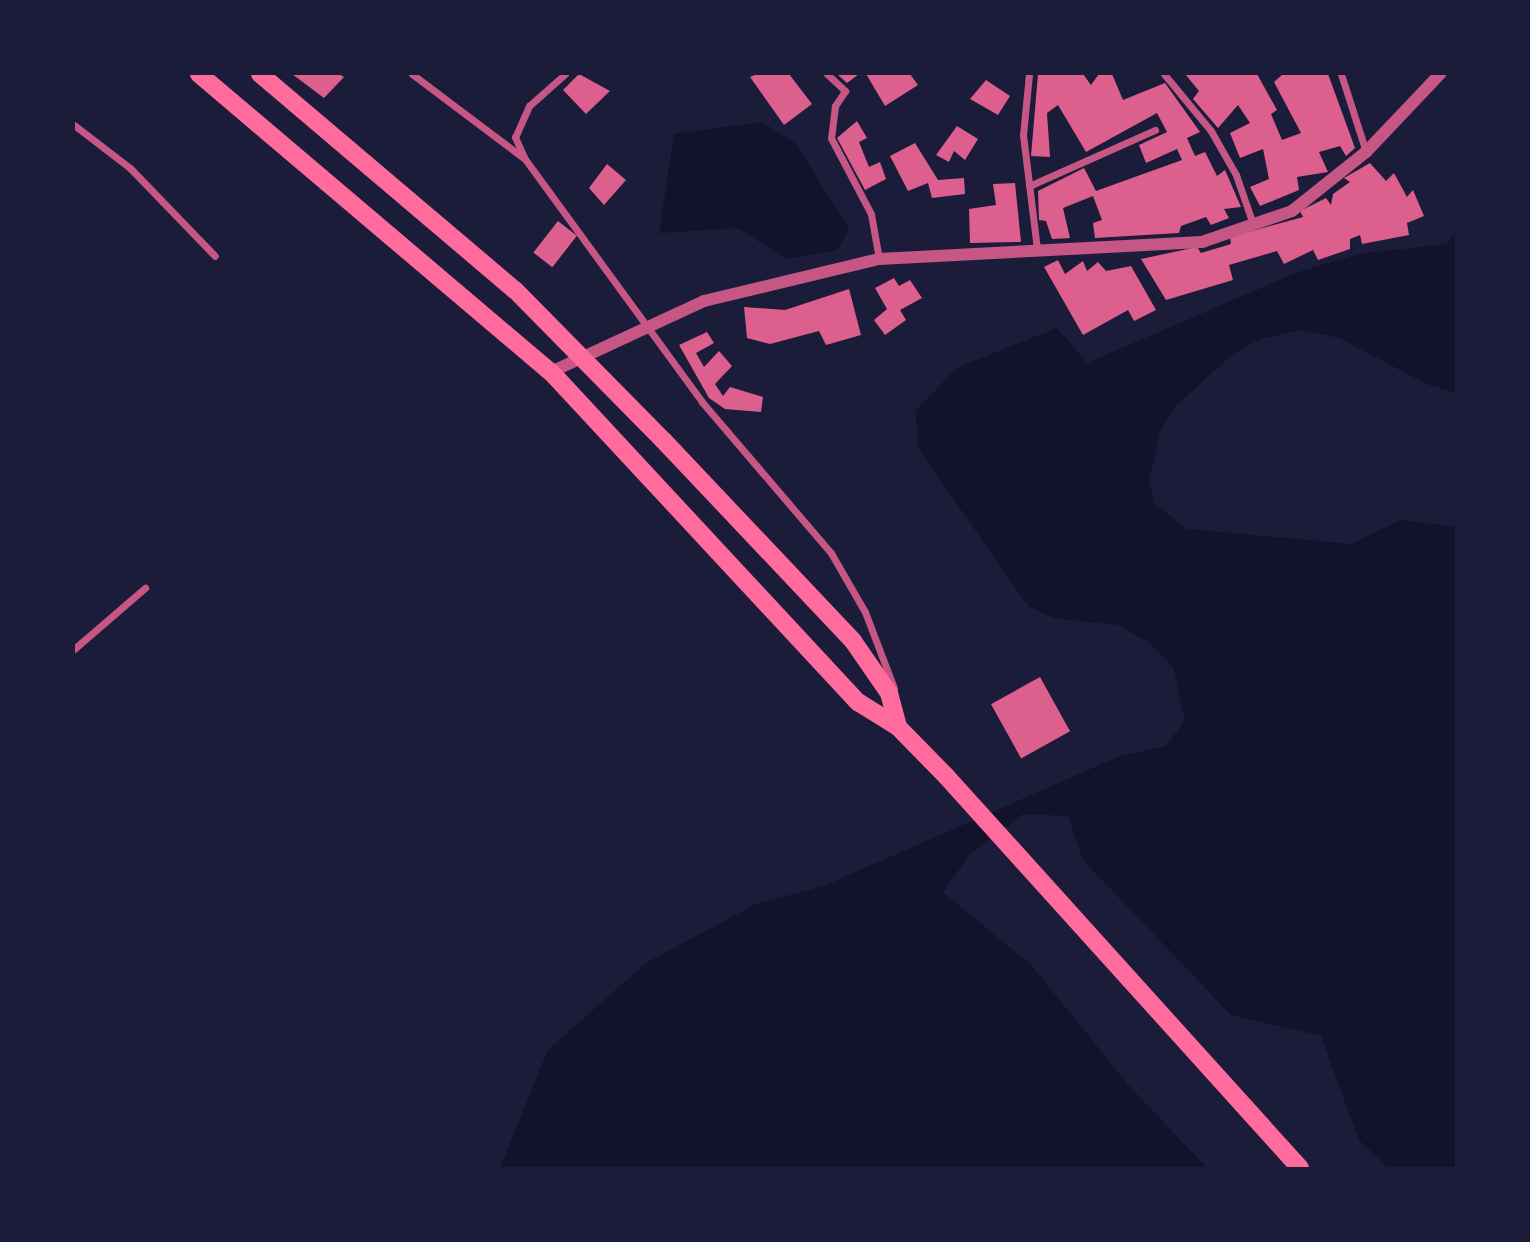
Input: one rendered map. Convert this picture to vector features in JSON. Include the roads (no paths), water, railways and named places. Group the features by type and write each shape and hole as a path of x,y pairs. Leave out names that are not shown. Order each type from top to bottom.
{"highway":[{"path":"199,74 551,372 858,702 898,727 946,776 1300,1168"},
{"path":"260,74 515,290 582,358 853,640 889,693 898,727"}],"street":[{"path":"412,74 525,159"},
{"path":"565,74 528,106 515,137 525,159 651,326 702,402 831,553 884,655 898,727"},
{"path":"827,74 845,91 835,106 831,138 872,214 879,259"},
{"path":"1028,74 1023,135 1037,249"},
{"path":"1164,74 1211,131 1236,175 1253,224"},
{"path":"1341,74 1366,152"},
{"path":"551,372 704,301 879,259 1202,242 1292,211 1366,152 1440,74"},
{"path":"74,125 130,168 215,256"},
{"path":"1029,186 1155,130"},
{"path":"74,649 145,588"}]}
